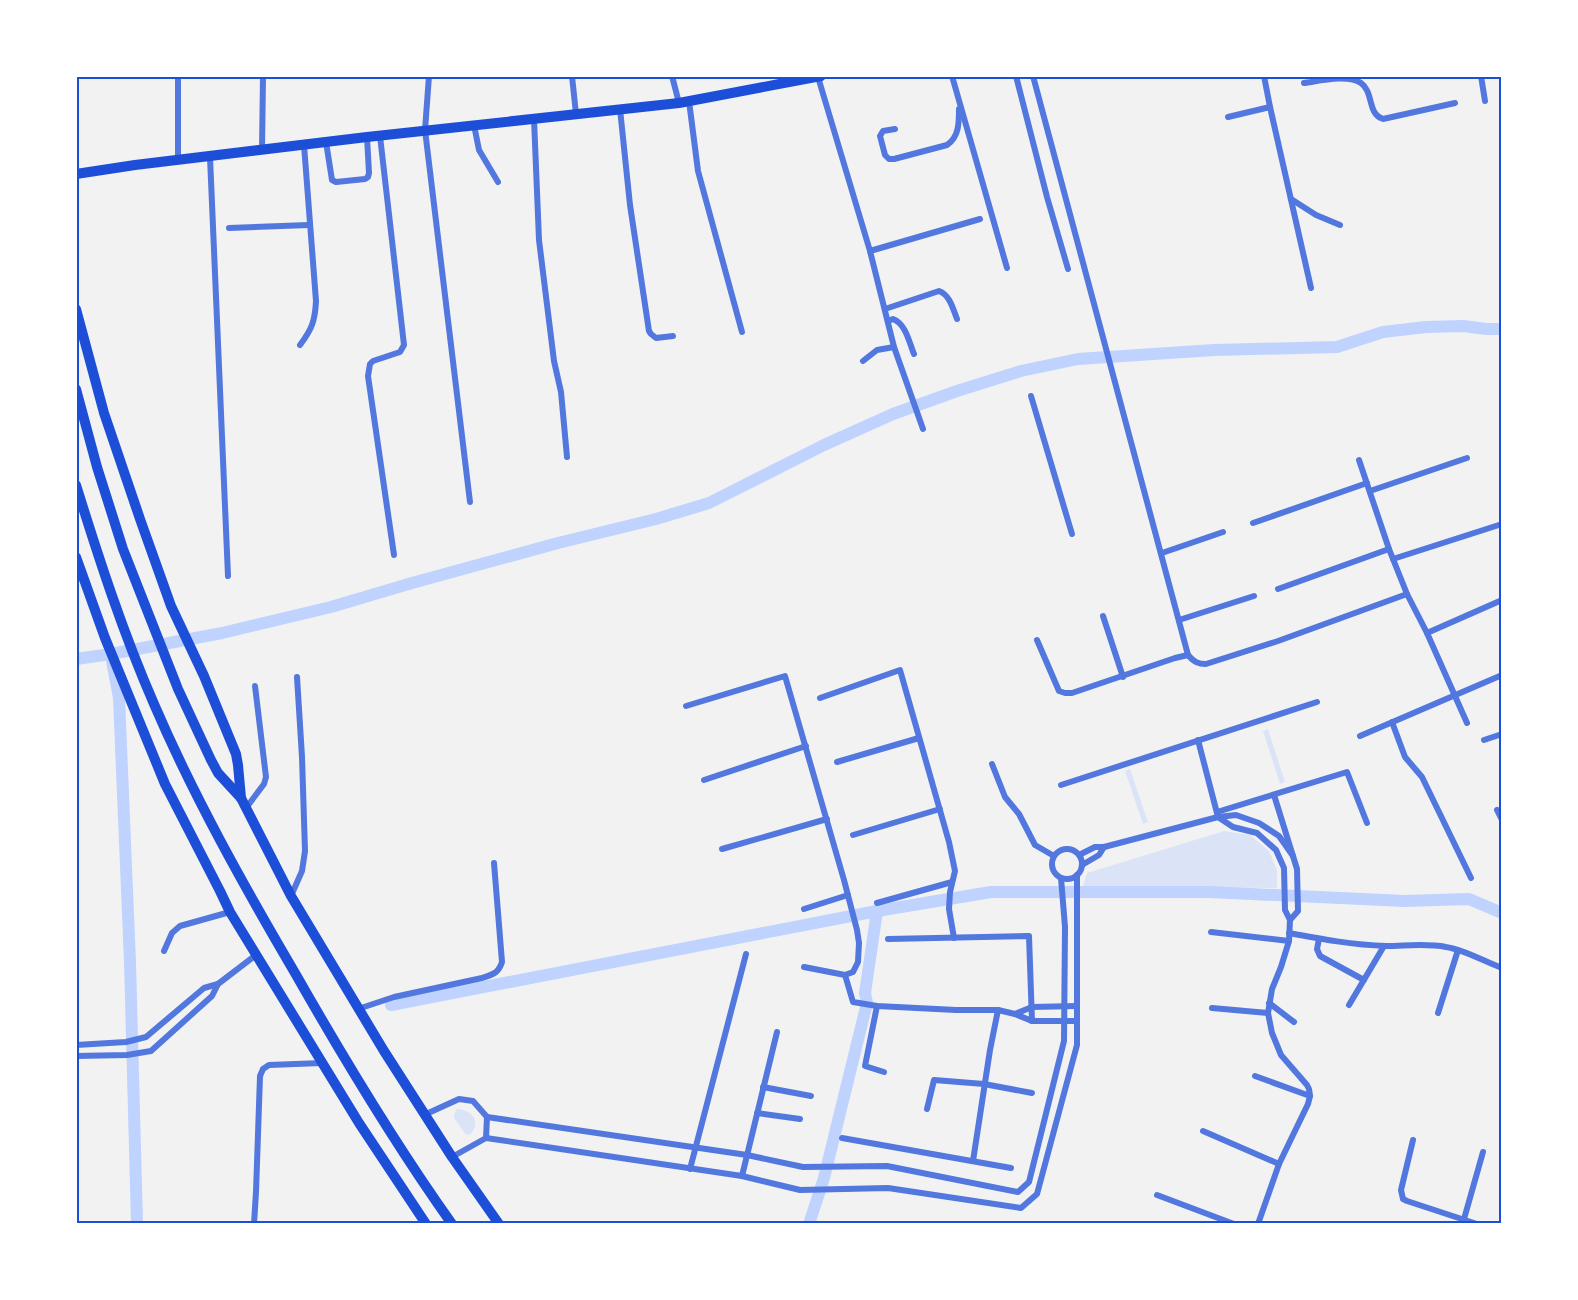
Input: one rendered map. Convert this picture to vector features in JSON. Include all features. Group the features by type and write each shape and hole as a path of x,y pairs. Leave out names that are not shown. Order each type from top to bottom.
{"main road":[{"path":"76,174 425,130 684,102 819,77"},
{"path":"76,309 104,413 171,606 204,676 236,754 244,803"},
{"path":"76,389 97,467 123,549 178,689 211,760 218,773 244,803 291,896 358,1009 452,1157 499,1224"},
{"path":"76,485 105,579 154,703 185,772 328,1032 452,1224"},
{"path":"76,557 105,638 165,784 230,912 372,1143 426,1224"}],"street":[{"path":"178,76 178,160"},
{"path":"262,150 263,76"},
{"path":"429,76 425,130 470,502"},
{"path":"572,76 576,114"},
{"path":"672,76 684,102 698,171 742,332"},
{"path":"952,76 1006,268"},
{"path":"1016,76 1068,269"},
{"path":"1033,76 1188,656 1199,664 1206,664 1278,641 1407,594"},
{"path":"1264,76 1311,288"},
{"path":"1481,76 1485,101"},
{"path":"819,77 870,251 894,347 923,429"},
{"path":"1304,83 1333,78 1360,82 1366,88 1373,110 1378,118 1383,119 1455,103"},
{"path":"895,129 883,131 880,136 885,155 889,159 946,145 952,142 957,133 959,102"},
{"path":"1228,117 1270,107"},
{"path":"620,109 630,205 649,331 656,338 673,336"},
{"path":"534,119 539,240 554,361 561,392 567,456"},
{"path":"474,125 479,150 498,182"},
{"path":"381,136 404,345 400,352 373,361 370,364 368,376 393,555"},
{"path":"326,142 332,180 336,182 365,179 369,173 367,137"},
{"path":"300,345 311,329 316,301 304,146"},
{"path":"210,157 228,576"},
{"path":"1291,199 1316,215 1341,225"},
{"path":"870,251 980,219"},
{"path":"229,228 309,225"},
{"path":"885,309 939,291 944,292 947,296 957,319"},
{"path":"888,321 898,320 903,326 914,354"},
{"path":"863,361 877,350 894,347"},
{"path":"1031,396 1072,534"},
{"path":"1370,491 1467,458"},
{"path":"1359,460 1407,594 1467,723"},
{"path":"1253,523 1366,483"},
{"path":"1393,559 1502,524"},
{"path":"1162,553 1223,532"},
{"path":"1278,589 1389,549"},
{"path":"1179,620 1254,596"},
{"path":"1427,633 1502,600"},
{"path":"1102,616 1123,677"},
{"path":"1037,640 1059,691 1065,693 1072,693 1123,677 1175,657 1188,656"},
{"path":"820,698 900,670 940,809 955,872 949,909 954,938"},
{"path":"1360,736 1502,675"},
{"path":"686,706 785,676 852,907 859,943 858,962 853,972 845,975 804,967"},
{"path":"291,896 302,872 305,851 297,677"},
{"path":"244,803 264,784 266,777 255,686"},
{"path":"1061,785 1317,702"},
{"path":"1392,722 1405,757 1422,777 1471,878"},
{"path":"1484,740 1502,734"},
{"path":"837,762 919,738"},
{"path":"1198,740 1218,814 1233,827 1257,833 1276,850 1284,868 1285,910 1290,920 1290,933 1281,967 1272,989 1268,1013 1272,1033 1281,1055 1307,1084 1310,1096 1279,1164 1258,1224"},
{"path":"704,780 806,746"},
{"path":"992,764 1005,797 1019,814 1035,845 1054,856"},
{"path":"1079,855 1095,847 1104,847 1218,814 1347,772 1367,822"},
{"path":"1274,795 1297,869 1298,911 1290,920"},
{"path":"853,835 940,809"},
{"path":"1497,810 1502,820"},
{"path":"1218,814 1236,815 1259,822 1279,836 1293,856"},
{"path":"722,849 827,819"},
{"path":"452,1157 486,1138 742,1176 800,1190 888,1188 1021,1208 1037,1194 1077,1045 1077,875 1082,866 1099,855 1104,847"},
{"path":"1077,875 1070,879 1061,878 1054,871 1052,861 1054,856 1061,850 1075,851 1079,855 1082,866"},
{"path":"358,1009 394,997 482,978 500,969 502,962 494,863"},
{"path":"424,1114 459,1099 473,1101 488,1117 747,1155 803,1167 887,1166 1018,1192 1029,1182 1064,1041 1065,927 1061,878"},
{"path":"877,903 952,882"},
{"path":"804,909 848,895"},
{"path":"164,951 172,933 180,926 230,912"},
{"path":"1211,932 1289,941"},
{"path":"1290,933 1319,939 1384,946 1437,945 1458,950 1502,968"},
{"path":"888,939 1029,936 1032,1021"},
{"path":"1319,939 1317,949 1320,956 1364,980"},
{"path":"1349,1005 1384,946"},
{"path":"1438,1013 1458,950"},
{"path":"690,1169 746,954"},
{"path":"76,1045 126,1042 146,1037 204,988 218,984 256,955"},
{"path":"845,975 853,1002 877,1006 998,1010 1032,1021 1077,1021"},
{"path":"76,1056 127,1055 151,1051 212,996 218,984"},
{"path":"1269,1002 1294,1022"},
{"path":"877,1006 865,1066 884,1072"},
{"path":"1015,1014 1032,1007 1077,1006"},
{"path":"1212,1008 1268,1013"},
{"path":"973,1161 998,1010"},
{"path":"742,1176 777,1032"},
{"path":"254,1224 260,1076 268,1065 322,1063"},
{"path":"1255,1076 1310,1096"},
{"path":"927,1109 934,1080 984,1084 1032,1093"},
{"path":"764,1087 811,1096"},
{"path":"757,1113 800,1119"},
{"path":"486,1138 488,1117"},
{"path":"1203,1131 1279,1164"},
{"path":"842,1138 1011,1168"},
{"path":"1413,1140 1401,1190 1403,1199 1477,1224"},
{"path":"1464,1219 1483,1152"},
{"path":"1157,1196 1234,1224"}],"shaded area":[{"path":"1268,729 1285,782 1280,784 1263,731"},
{"path":"1130,769 1148,822 1143,824 1125,771"},
{"path":"1224,831 1250,835 1269,851 1277,870 1277,888 1083,886 1087,873"},
{"path":"457,1109 473,1117 475,1125 471,1134 466,1135 454,1118"}],"waterway":[{"path":"76,659 222,633 331,607 709,503 824,445 893,414 1021,371 1078,359 1214,350 1337,347 1383,332 1426,327 1463,326 1502,329"},
{"path":"112,661 119,698 130,962 137,1224"},
{"path":"391,1005 877,911 991,892 1209,892 1405,901 1469,899 1502,913"},
{"path":"809,1224 824,1178 867,1003 865,993 877,911"}]}
